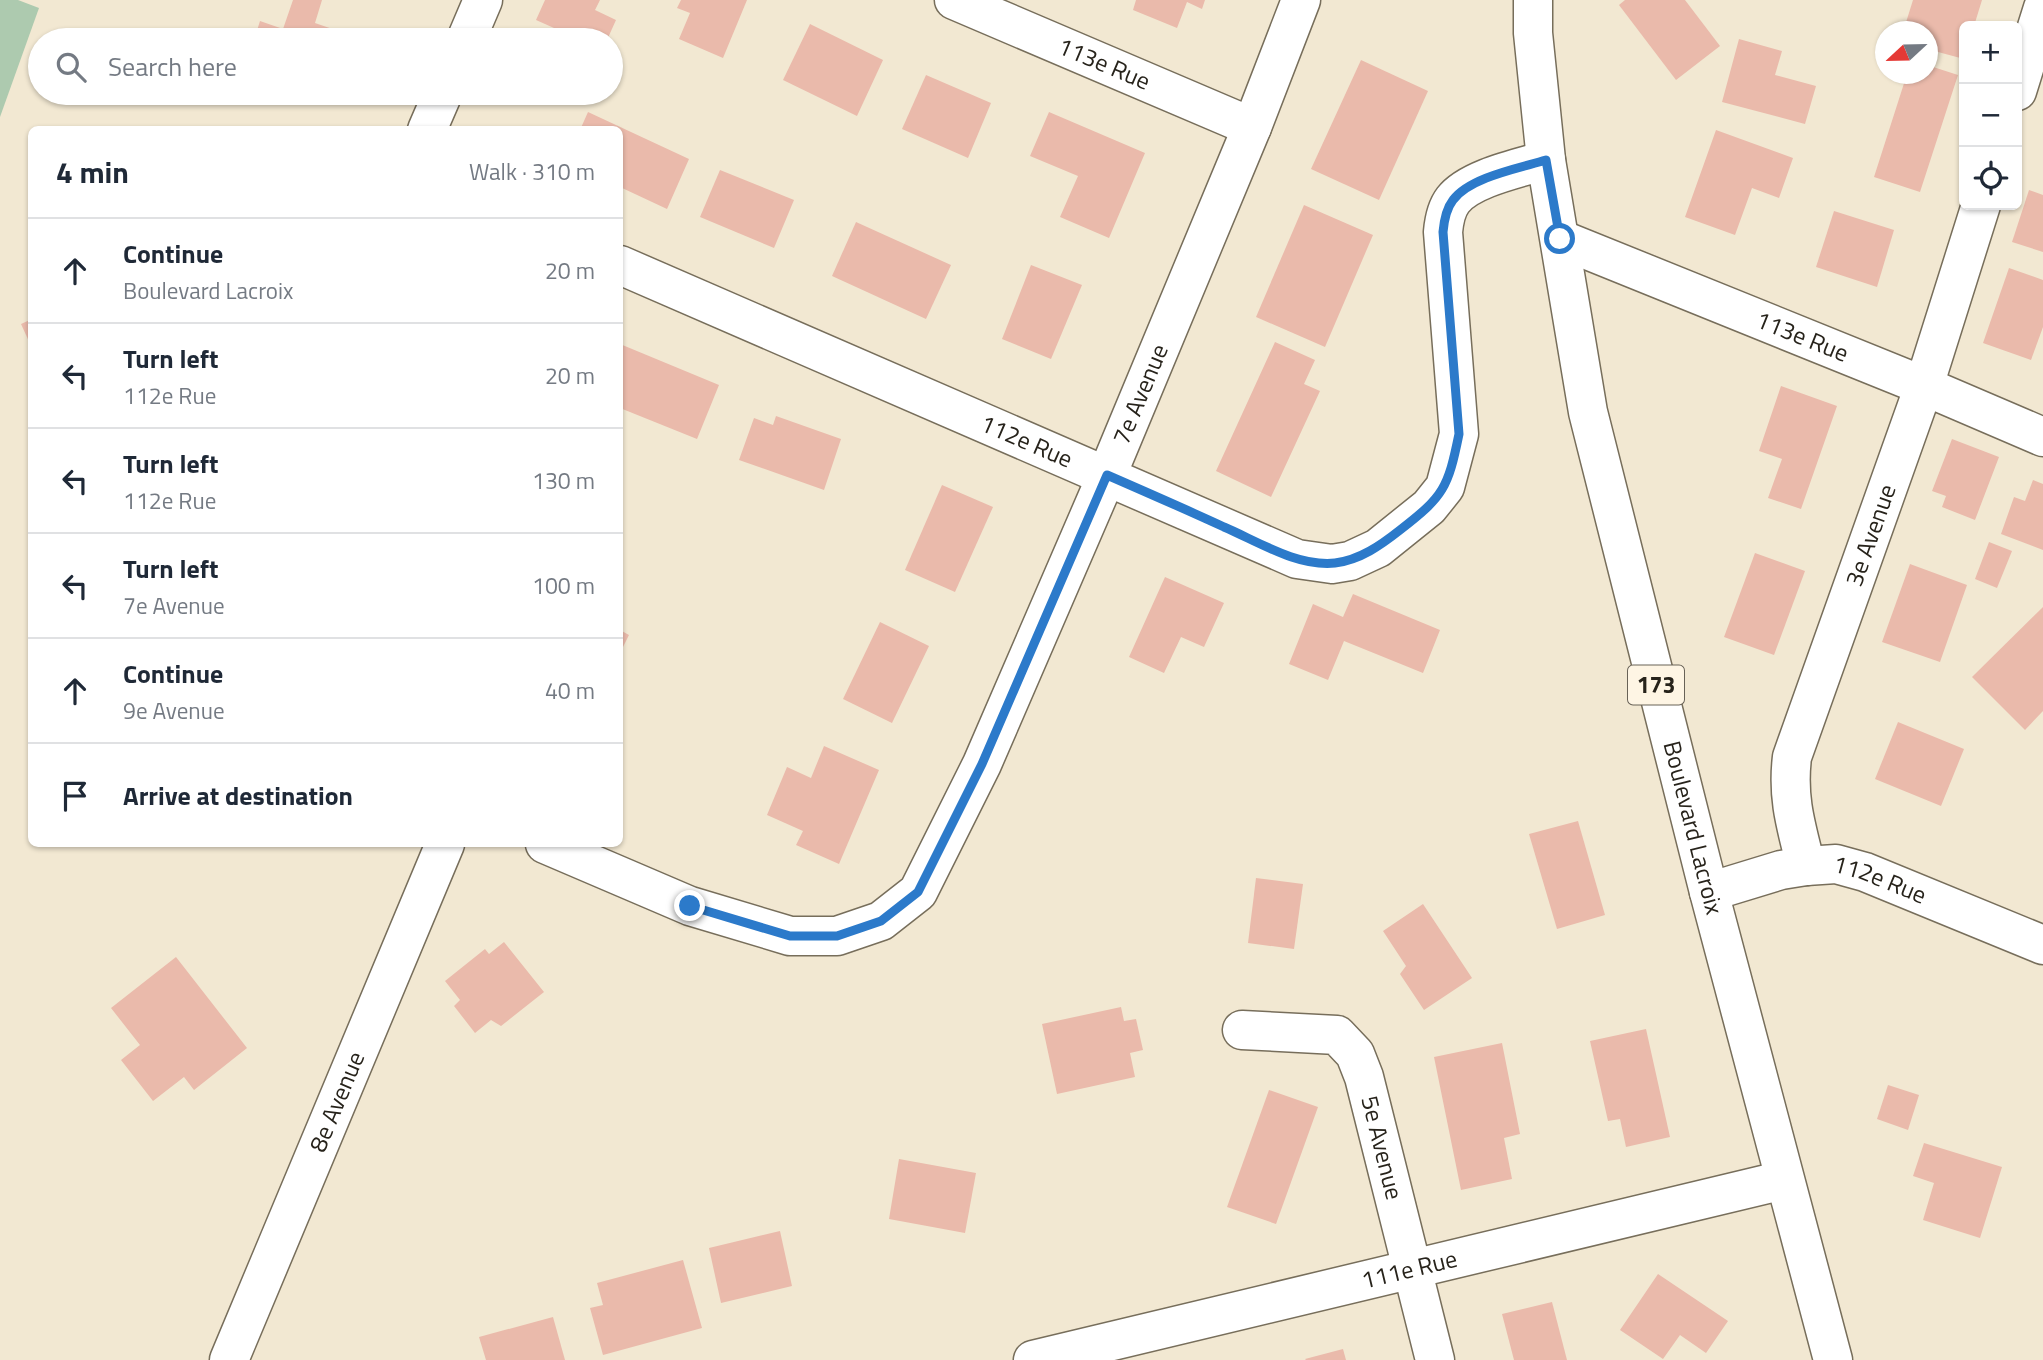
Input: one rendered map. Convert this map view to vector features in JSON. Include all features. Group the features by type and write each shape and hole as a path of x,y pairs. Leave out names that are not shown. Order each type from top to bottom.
{"street":[{"path":"471,28 483,0"},
{"name":"113e Rue","path":"954,0 1252,127"},
{"name":"7e Avenue","path":"552,847 690,906 790,936 837,936 881,921 918,892 982,764 1107,475 1252,127 1301,0"},
{"name":"Boulevard Lacroix","path":"1533,0 1533,33 1546,160 1588,412 1709,892 1833,1360"},
{"path":"2019,84 2043,8"},
{"path":"430,126 438,105"},
{"name":"112e Rue","path":"623,266 1297,559 1332,564 1350,561 1378,548 1429,507 1446,487 1459,434 1443,232 1445,217 1453,200 1467,188 1488,178 1546,160"},
{"name":"3e Avenue","path":"1806,866 1791,808 1789,783 1792,757 1924,386 1979,210"},
{"name":"113e Rue","path":"1560,239 2043,437"},
{"name":"8e Avenue","path":"229,1360 444,847"},
{"name":"112e Rue","path":"1709,892 1782,870 1836,864 1865,872 2043,946"},
{"name":"5e Avenue","path":"1242,1030 1337,1035 1354,1054 1364,1077 1435,1360"},
{"name":"111e Rue","path":"1042,1359 1784,1180"}],"green space":[{"path":"0,0 18,0 39,8 32,28 28,28 28,39 0,117"}],"building":[{"path":"293,0 322,0 315,23 330,28 283,28"},
{"path":"545,0 600,0 595,10 616,20 612,28 554,28 536,20"},
{"path":"681,0 747,0 723,58 679,39 690,13 677,8"},
{"path":"1136,0 1205,0 1202,9 1187,2 1177,28 1133,10"},
{"path":"1625,0 1685,0 1720,46 1676,80 1619,5"},
{"path":"1913,0 1982,0 1976,21 1959,21 1959,58 1938,52 1938,21 1906,21"},
{"path":"260,21 280,28 258,28"},
{"path":"810,24 883,60 857,116 783,80"},
{"path":"1739,39 1782,51 1775,75 1816,86 1805,124 1722,102"},
{"path":"1361,60 1428,91 1379,200 1311,169"},
{"path":"1938,69 1958,75 1920,192 1874,177 1904,84 1938,84"},
{"path":"926,75 991,103 968,158 902,129"},
{"path":"588,112 618,126 582,126"},
{"path":"1049,112 1145,153 1109,238 1060,217 1078,176 1030,156"},
{"path":"623,128 689,159 667,209 623,188"},
{"path":"1716,130 1793,158 1779,198 1752,188 1735,235 1685,217"},
{"path":"720,170 794,200 774,248 700,217"},
{"path":"2029,190 2043,195 2043,252 2012,242"},
{"path":"1304,205 1373,235 1325,347 1256,317"},
{"path":"1834,211 1894,230 1877,287 1816,267"},
{"path":"856,222 951,265 926,319 832,276"},
{"path":"1031,265 1082,285 1051,359 1002,339"},
{"path":"2009,268 2043,280 2043,327 2031,360 1983,343"},
{"path":"28,321 28,339 21,324"},
{"path":"1275,342 1315,360 1304,384 1320,391 1271,497 1216,471"},
{"path":"623,345 719,385 697,439 623,409"},
{"path":"1781,386 1837,406 1801,509 1768,498 1782,459 1759,451"},
{"path":"776,416 841,439 824,490 739,460 754,418 773,425"},
{"path":"1952,439 1999,457 1975,520 1942,507 1946,496 1932,491"},
{"path":"2033,480 2043,484 2043,550 2001,534 2014,497 2025,501"},
{"path":"942,485 993,507 955,592 905,570"},
{"path":"1989,542 2012,551 1997,588 1975,579"},
{"path":"1755,553 1805,571 1774,655 1724,637"},
{"path":"1910,564 1967,585 1940,662 1882,642"},
{"path":"1165,577 1224,603 1204,647 1181,637 1164,673 1129,657"},
{"path":"1353,594 1440,630 1423,673 1344,641 1328,680 1289,664 1313,604 1343,617"},
{"path":"2043,607 2043,711 2025,730 1972,677"},
{"path":"880,622 929,646 892,723 843,699"},
{"path":"623,632 629,635 623,647"},
{"path":"1898,722 1964,749 1941,806 1875,779"},
{"path":"824,746 879,770 839,864 796,845 803,831 767,815 787,767 811,778"},
{"path":"1578,821 1605,915 1557,929 1529,834"},
{"path":"1256,878 1303,884 1294,949 1248,943"},
{"path":"1423,904 1472,978 1424,1010 1400,974 1406,966 1383,931"},
{"path":"504,942 544,992 501,1026 491,1020 475,1033 454,1006 460,1000 445,981 485,949 489,954"},
{"path":"176,957 247,1048 194,1090 184,1077 153,1101 121,1060 140,1045 111,1008"},
{"path":"1121,1007 1124,1021 1136,1019 1143,1050 1130,1053 1135,1077 1057,1094 1042,1024"},
{"path":"1646,1029 1670,1137 1626,1147 1620,1119 1608,1121 1590,1041"},
{"path":"1502,1043 1520,1134 1504,1138 1512,1179 1461,1190 1434,1057"},
{"path":"1888,1085 1919,1095 1908,1130 1877,1119"},
{"path":"1269,1090 1318,1107 1276,1224 1227,1207"},
{"path":"1924,1143 2002,1167 1980,1238 1923,1220 1934,1183 1913,1176"},
{"path":"899,1159 976,1173 965,1233 889,1219"},
{"path":"780,1231 792,1286 721,1303 709,1248"},
{"path":"683,1260 702,1328 603,1355 590,1308 603,1305 597,1283"},
{"path":"1658,1274 1728,1321 1706,1353 1680,1335 1663,1359 1620,1330"},
{"path":"1552,1302 1567,1360 1514,1360 1502,1314"},
{"path":"553,1317 565,1360 486,1360 479,1337"},
{"path":"1343,1349 1346,1360 1305,1359"}],"route":[{"path":"690,906 790,936 837,936 881,921 918,892 982,764 1107,475 1297,559 1332,564 1350,561 1378,548 1429,507 1446,487 1454,459 1459,434 1443,232 1445,217 1453,200 1467,188 1488,178 1546,160 1560,239"}]}
